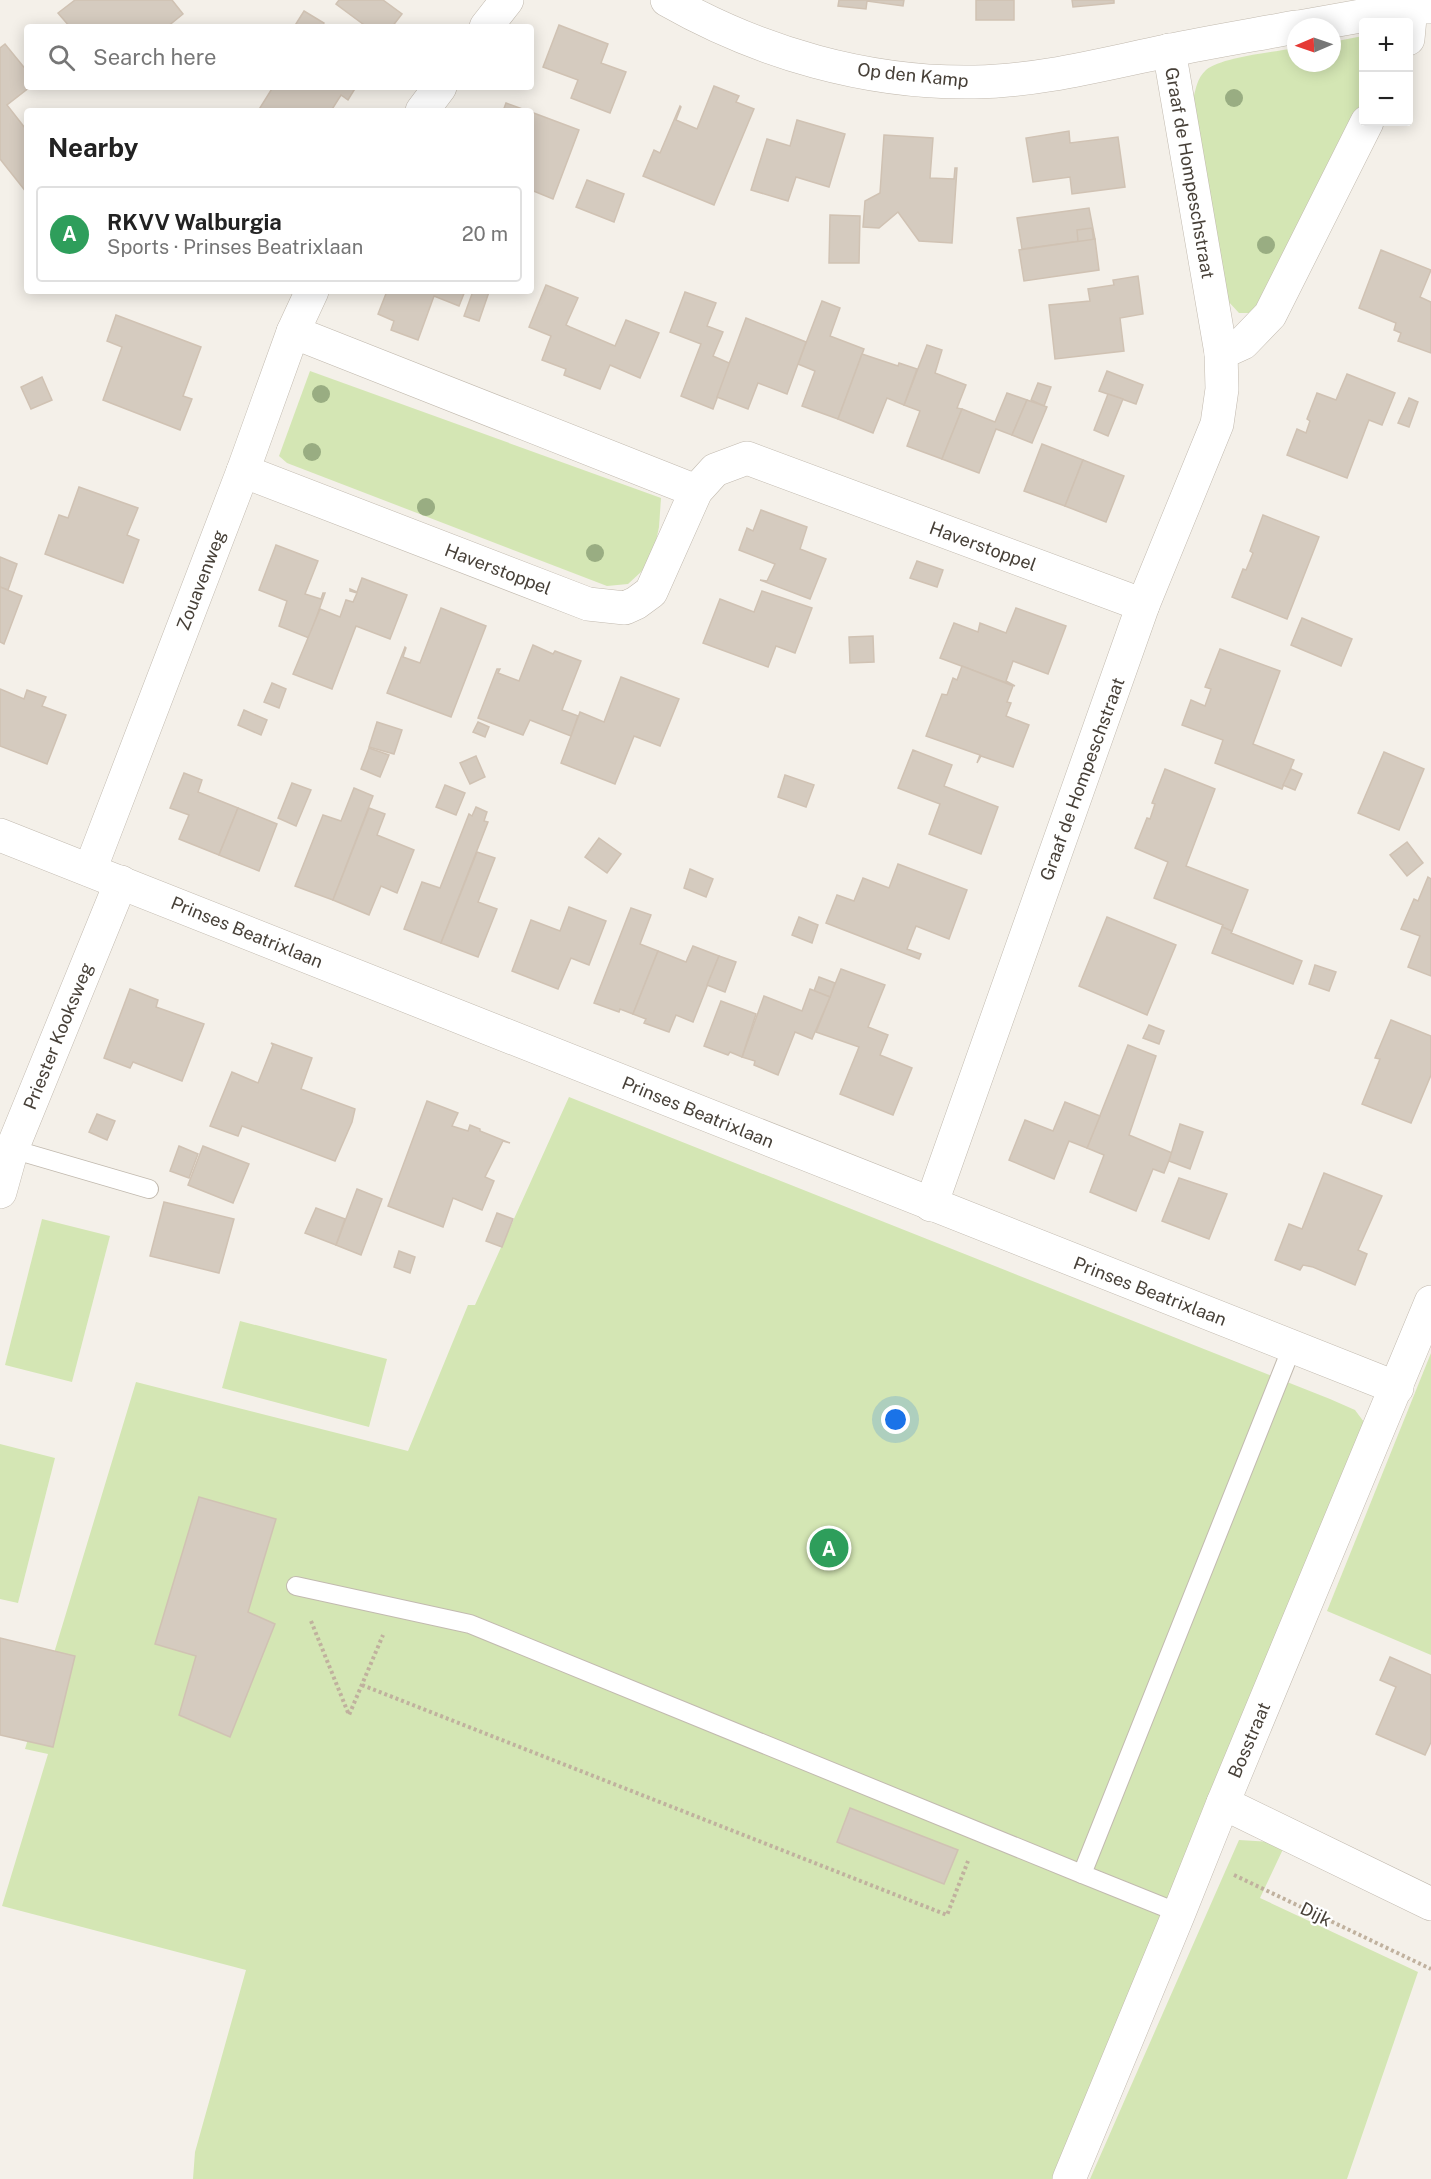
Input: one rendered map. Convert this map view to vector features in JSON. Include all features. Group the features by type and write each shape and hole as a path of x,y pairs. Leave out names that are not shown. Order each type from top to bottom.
{"street":[{"path":"488,24 507,0"},
{"name":"Op den Kamp","path":"668,0 749,41 825,65 903,78 974,82 1059,74 1168,50"},
{"name":"Graaf de Hompeschstraat","path":"1341,21 1403,13"},
{"name":"Graaf de Hompeschstraat","path":"931,1205 1143,605 1217,424 1222,389 1221,352 1168,50 1287,29"},
{"path":"424,108 438,90"},
{"path":"1221,352 1243,343 1270,315 1365,126"},
{"name":"Zouavenweg","path":"90,870 243,471 293,332 311,294"},
{"path":"293,332 696,491"},
{"name":"Haverstoppel","path":"243,471 588,604 625,608 636,603 651,591 696,491 715,470 747,458 1143,605"},
{"name":"Prinses Beatrixlaan","path":"0,836 122,882 931,1205 1397,1388"},
{"name":"Priester Kooksweg","path":"0,1191 12,1149 122,882"},
{"name":"Bosstraat","path":"1069,2179 1431,1302"},
{"path":"1223,1803 1431,1904"}],"lane":[{"path":"12,1149 149,1189"},
{"path":"1082,1874 1292,1347"},
{"path":"296,1586 470,1624 1179,1913"}],"path":[{"path":"296,1586 349,1714 395,1606"},
{"path":"362,1685 947,1915 979,1832"},
{"name":"Dijk","path":"1201,1859 1431,1969"}],"green space":[{"path":"1359,37 1359,115 1253,313 1239,313 1227,300 1193,99 1199,80 1203,73 1213,65 1287,50 1287,72 1341,72 1341,40"},
{"path":"310,371 661,498 659,527 653,555 641,572 628,584 607,586 287,463 279,456"},
{"path":"569,1097 1330,1399 1355,1410 1364,1422 1060,2179 193,2179 195,2152 246,1970 2,1906 48,1754 25,1749 136,1382 408,1451 468,1305 475,1305"},
{"path":"42,1219 110,1236 72,1382 5,1365"},
{"path":"240,1321 387,1359 369,1427 222,1388"},
{"path":"1431,1353 1431,1655 1327,1611"},
{"path":"0,1444 55,1458 18,1603 0,1599"},
{"path":"1239,1840 1285,1845 1260,1898 1418,1972 1347,2179 1090,2179"}],"building":[{"path":"75,0 172,0 183,14 171,24 67,24 58,13"},
{"path":"339,0 383,0 402,14 394,24 363,24 336,4"},
{"path":"839,0 904,0 903,6 867,1 866,9 838,6"},
{"path":"976,0 1014,0 1014,20 976,20"},
{"path":"1072,0 1114,0 1114,3 1073,7"},
{"path":"304,11 324,23 324,24 296,24"},
{"path":"559,25 608,44 601,63 626,72 610,113 571,98 578,80 543,67"},
{"path":"5,44 24,67 24,90 26,90 7,105 24,127 24,189 0,159 0,48"},
{"path":"714,86 739,96 736,102 754,109 714,205 643,176 654,150 660,153 680,106 676,120 697,129"},
{"path":"271,90 354,90 348,100 341,95 333,108 260,108"},
{"path":"506,103 520,108 504,108"},
{"path":"534,113 579,130 553,199 534,191"},
{"path":"797,120 845,134 829,187 796,177 788,201 751,190 767,139 790,146"},
{"path":"1069,131 1070,143 1118,137 1125,187 1072,194 1070,177 1033,182 1026,138"},
{"path":"884,135 933,138 930,178 954,179 955,168 957,168 952,243 919,241 898,212 879,228 863,227 865,201 880,193"},
{"path":"587,180 624,194 614,222 576,207"},
{"path":"1089,208 1095,239 1022,249 1017,218"},
{"path":"830,215 860,216 859,263 829,263"},
{"path":"1092,228 1095,251 1079,253 1077,230"},
{"path":"1095,239 1099,270 1024,281 1019,250"},
{"path":"1381,250 1431,270 1420,297 1431,302 1431,353 1398,341 1401,333 1394,330 1396,323 1359,308"},
{"path":"1138,276 1143,314 1120,318 1124,351 1055,359 1049,305 1090,301 1088,289 1114,285 1113,280"},
{"path":"546,285 578,298 566,325 570,327 615,346 626,320 659,333 640,378 610,365 600,389 564,375 566,369 542,360 551,336 529,327"},
{"path":"685,292 716,303 707,326 723,332 713,356 729,363 733,356 713,409 681,396 701,344 670,332"},
{"path":"386,294 464,294 459,306 434,296 418,340 391,330 394,321 378,314"},
{"path":"472,294 488,294 479,321 464,316"},
{"path":"822,301 840,308 830,336 864,349 838,419 802,406 815,371 798,364"},
{"path":"116,315 201,347 183,396 192,399 180,430 103,400 122,347 107,341"},
{"path":"746,318 806,342 787,394 758,383 748,409 717,397"},
{"path":"927,345 942,350 935,373 966,385 957,408 962,409 942,459 907,446 920,411 904,405"},
{"path":"862,354 898,366 899,363 917,369 904,405 887,398 873,433 838,419"},
{"path":"1107,371 1143,385 1136,404 1099,391"},
{"path":"1347,374 1395,393 1382,425 1369,420 1347,478 1287,455 1297,429 1306,433 1310,421 1307,419 1317,393 1336,400"},
{"path":"42,377 52,400 31,409 21,387"},
{"path":"1038,383 1051,387 1044,406 1031,400"},
{"path":"1007,393 1027,400 1012,435 996,429 979,473 942,459 962,409 995,422"},
{"path":"1108,394 1123,399 1108,436 1094,430"},
{"path":"1409,398 1418,402 1409,427 1398,423"},
{"path":"1027,400 1047,407 1032,443 1012,435"},
{"path":"1042,444 1083,460 1065,506 1024,491"},
{"path":"1083,460 1124,476 1106,522 1065,506"},
{"path":"79,487 138,508 127,535 139,540 123,583 45,554 59,515 68,518"},
{"path":"761,510 807,527 800,549 826,559 810,599 760,580 767,581 775,564 739,550 747,528 753,531"},
{"path":"1263,515 1319,537 1287,619 1232,597 1243,569 1246,570 1253,553 1250,551"},
{"path":"276,545 318,561 305,594 321,599 325,593 309,638 279,626 287,601 259,590"},
{"path":"0,557 17,564 8,590 0,587"},
{"path":"917,561 943,570 937,587 910,578"},
{"path":"362,578 407,595 390,639 356,626 332,689 293,674 320,609 340,617 346,600 353,602 357,593 350,589 357,592"},
{"path":"0,587 22,596 4,644 0,642"},
{"path":"762,591 812,608 795,653 776,646 768,667 703,643 720,599 754,612"},
{"path":"441,608 486,626 451,717 387,693 405,647 403,657 420,663"},
{"path":"1016,608 1066,626 1048,674 1013,661 1006,681 1015,686 940,658 954,623 978,632 980,623 1006,633"},
{"path":"1302,618 1352,639 1341,666 1291,645"},
{"path":"873,636 874,662 850,663 849,637"},
{"path":"533,645 553,654 555,651 581,661 562,710 578,716 571,736 530,720 523,735 478,718 497,669 500,669 498,673 519,681"},
{"path":"1220,649 1280,671 1253,744 1294,760 1282,789 1215,763 1223,740 1182,725 1191,700 1205,706 1211,689 1205,687"},
{"path":"962,666 1013,686 1007,702 1011,703 1006,716 1029,725 1013,767 981,756 977,763 980,755 926,736 942,694 947,695 953,678 957,680"},
{"path":"621,677 679,699 660,746 634,736 615,784 561,763 580,712 604,722"},
{"path":"272,683 286,689 279,708 264,702"},
{"path":"0,689 24,699 27,690 46,697 42,706 66,715 47,764 0,746"},
{"path":"244,710 267,720 261,735 238,725"},
{"path":"377,722 402,730 394,754 369,747"},
{"path":"478,722 489,727 485,737 473,732"},
{"path":"369,748 389,755 380,777 361,769"},
{"path":"913,750 952,765 944,786 998,807 981,854 929,834 940,804 898,788"},
{"path":"1384,752 1424,769 1399,830 1358,813"},
{"path":"476,756 485,777 470,784 460,763"},
{"path":"1165,769 1215,789 1186,866 1248,890 1232,931 1222,927 1223,925 1154,898 1168,862 1135,848 1147,818 1150,819 1155,804 1152,803"},
{"path":"1291,769 1302,774 1295,790 1283,785"},
{"path":"184,773 202,780 198,792 238,808 219,855 179,839 189,815 170,808"},
{"path":"785,775 814,785 806,807 778,797"},
{"path":"292,783 311,790 296,826 278,818"},
{"path":"445,785 465,793 456,815 436,807"},
{"path":"354,788 373,796 333,900 295,886 323,815 341,821"},
{"path":"476,807 487,812 484,821 488,822 441,943 404,929 422,882 440,888 469,814 472,816"},
{"path":"238,808 277,824 259,871 219,855"},
{"path":"369,808 385,814 377,835 414,850 397,893 381,886 369,915 333,900"},
{"path":"599,838 621,854 607,873 585,857"},
{"path":"1407,842 1423,863 1407,876 1390,855"},
{"path":"477,852 495,858 478,902 497,909 478,957 441,943"},
{"path":"898,864 967,890 949,939 916,926 907,949 921,954 919,959 826,923 837,895 854,901 863,878 889,888"},
{"path":"690,869 713,879 706,897 684,888"},
{"path":"1428,877 1431,879 1431,976 1408,967 1420,936 1401,929 1414,899 1418,901"},
{"path":"569,907 606,921 589,965 571,958 558,989 512,971 531,920 560,931"},
{"path":"631,908 651,915 640,944 658,951 633,1014 620,1009 619,1012 594,1003"},
{"path":"799,917 818,925 812,943 792,935"},
{"path":"1107,917 1176,945 1147,1015 1079,986"},
{"path":"1222,927 1232,931 1231,933 1302,961 1293,984 1212,953"},
{"path":"693,946 719,956 693,1022 676,1015 669,1032 644,1023 646,1019 633,1014 658,951 686,962"},
{"path":"719,956 736,962 725,992 707,985"},
{"path":"1315,965 1336,972 1329,991 1309,984"},
{"path":"841,969 885,985 868,1027 888,1035 880,1055 912,1068 893,1115 840,1094 859,1047 816,1032"},
{"path":"819,977 835,983 830,997 814,991"},
{"path":"130,989 158,1000 156,1007 204,1024 182,1081 133,1062 130,1068 104,1058"},
{"path":"810,989 830,997 812,1039 795,1032 778,1075 754,1065 755,1061 742,1057 764,996 802,1011"},
{"path":"721,1001 756,1014 742,1057 730,1052 728,1055 704,1046"},
{"path":"1391,1020 1431,1036 1431,1075 1411,1123 1362,1104 1380,1059 1375,1058"},
{"path":"1149,1025 1164,1031 1159,1044 1143,1038"},
{"path":"271,1043 312,1058 301,1089 355,1109 352,1122 335,1161 242,1126 238,1136 210,1126 232,1072 258,1083 273,1045"},
{"path":"1128,1045 1156,1056 1129,1135 1172,1153 1164,1173 1153,1169 1136,1211 1090,1192 1104,1155 1087,1148"},
{"path":"427,1101 458,1113 452,1126 468,1131 470,1125 510,1143 503,1141 485,1177 494,1181 482,1210 453,1198 443,1227 388,1206"},
{"path":"1065,1102 1100,1116 1087,1148 1069,1141 1054,1179 1009,1160 1025,1120 1053,1131"},
{"path":"97,1114 115,1121 107,1140 89,1132"},
{"path":"1180,1124 1203,1132 1190,1169 1169,1161"},
{"path":"179,1146 198,1154 189,1178 170,1171"},
{"path":"203,1146 249,1164 233,1203 188,1185"},
{"path":"1324,1173 1382,1196 1358,1250 1367,1254 1355,1285 1313,1267 1303,1265 1300,1270 1275,1260 1289,1224 1302,1229"},
{"path":"1179,1178 1227,1194 1209,1239 1162,1221"},
{"path":"357,1189 382,1199 361,1255 336,1245"},
{"path":"164,1202 234,1219 219,1273 150,1256"},
{"path":"316,1208 345,1219 336,1245 305,1233"},
{"path":"497,1213 513,1219 502,1247 486,1241"},
{"path":"399,1251 415,1257 410,1273 394,1267"},
{"path":"199,1497 276,1519 248,1612 275,1624 230,1737 179,1715 196,1656 155,1644"},
{"path":"0,1638 75,1656 53,1747 0,1735"},
{"path":"1390,1657 1431,1675 1431,1742 1425,1755 1376,1734 1396,1687 1380,1680"},
{"path":"850,1808 958,1850 944,1884 837,1842"}],"place":[{"name":"RKVV Walburgia","path":"829,1548"}]}
